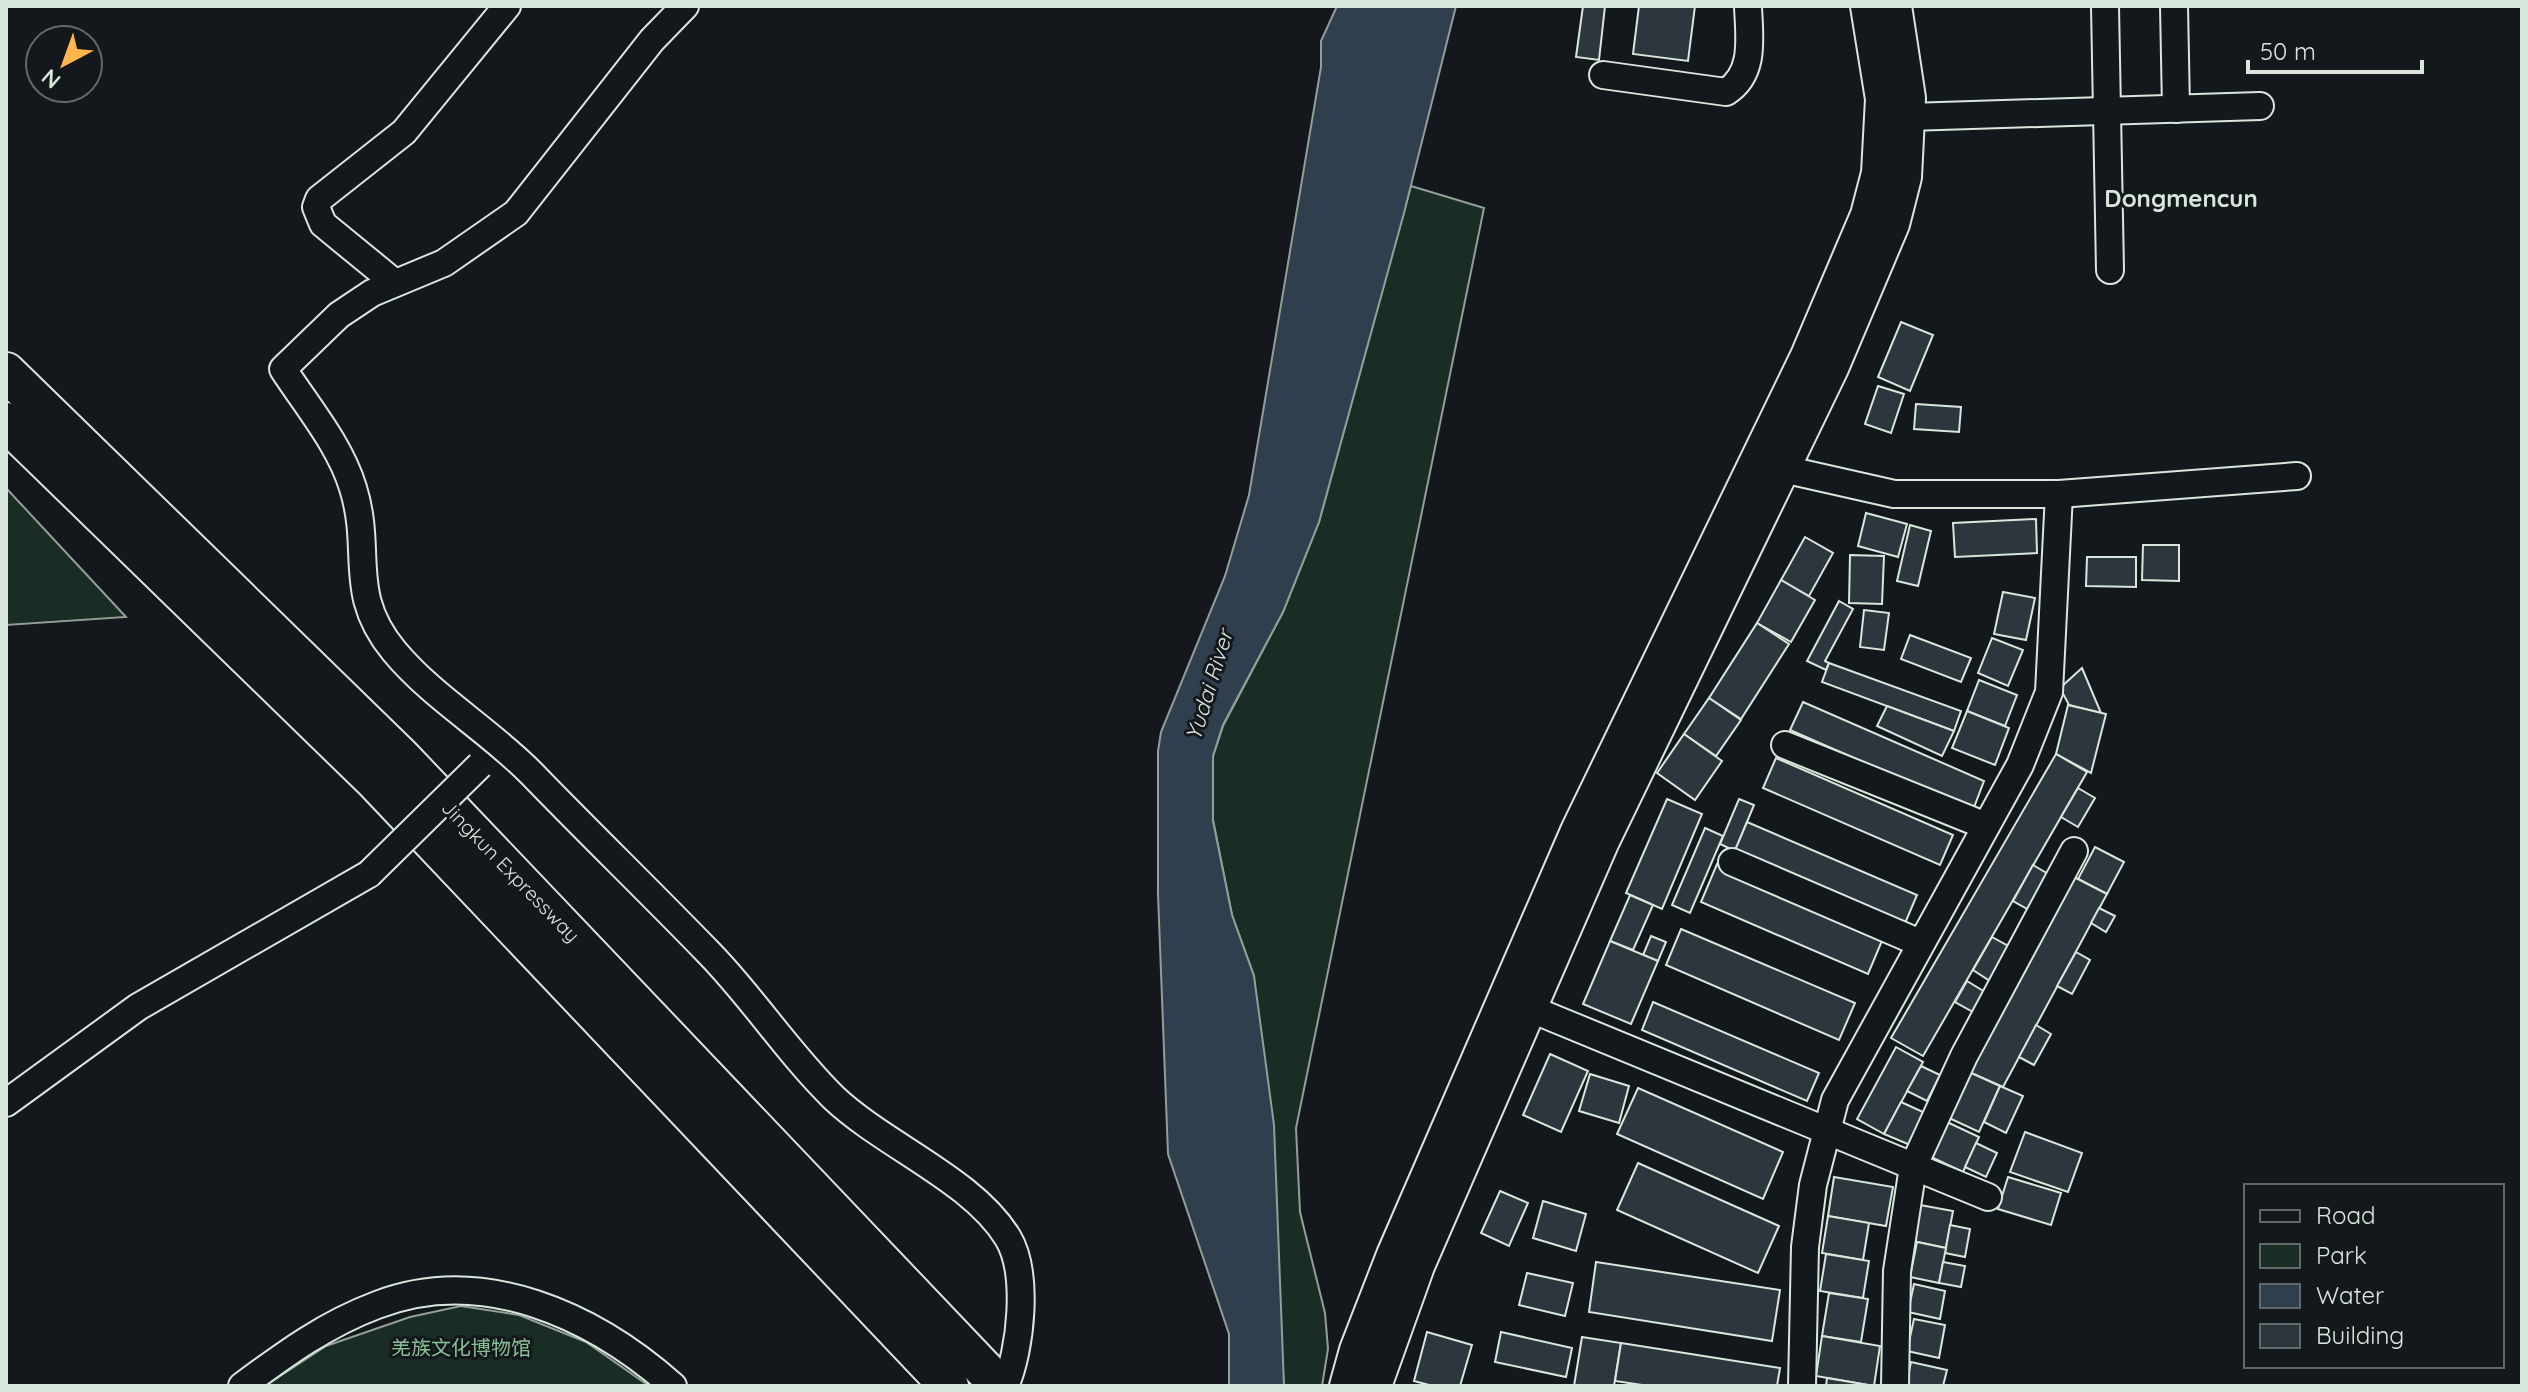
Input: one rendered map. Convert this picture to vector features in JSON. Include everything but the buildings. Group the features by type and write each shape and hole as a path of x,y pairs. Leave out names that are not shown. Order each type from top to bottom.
{"highway":[{"name":"Jingkun Expressway","path":"6,372 400,756 916,1326 949,1386"},
{"name":"Jingkun Expressway","path":"6,422 375,781 916,1326 1002,1386"}],"main road":[{"path":"1346,1386 1356,1350 1393,1255 1577,831 1807,356 1867,215 1878,173 1882,99 1867,6"},
{"path":"1375,1386 1402,1305 1641,760 1858,312 1893,224 1905,177 1909,117 1904,54 1895,6"}],"street":[{"path":"395,283 323,224 316,207 319,199 404,132 507,6"},
{"path":"685,6 652,40 516,213 444,263 372,293 339,315 283,369 342,461 352,485 361,519 363,597 378,629 419,677 501,747 707,951 832,1096 868,1128 968,1194 994,1219 1009,1240 1019,1265 1022,1291 1002,1386"},
{"path":"1603,75 1726,92 1742,77 1749,58 1748,6"},
{"path":"2105,6 2110,270"},
{"path":"2174,6 2176,109"},
{"path":"1909,117 2260,106"},
{"path":"1783,469 1894,494 2059,494 2297,476"},
{"path":"1802,1386 1805,1247 1813,1185 1835,1100 2032,740 2049,692 2059,494"},
{"path":"1785,745 1986,826"},
{"path":"6,1103 138,1007 369,874 501,747"},
{"path":"1895,1386 1897,1271 1913,1167 1964,1056 2074,851"},
{"path":"1732,862 1920,943"},
{"path":"1531,1009 1988,1197"},
{"path":"242,1386 300,1343 354,1314 397,1299 457,1292 517,1297 547,1306 616,1342 673,1386"}],"green space":[{"path":"1411,186 1484,208 1296,1128 1300,1212 1325,1313 1328,1349 1322,1386 1284,1386 1254,976 1232,915 1213,820 1213,756 1223,726 1283,612 1319,522"},
{"path":"6,488 126,617 6,625"},
{"name":"羌族文化博物馆","path":"461,1306 519,1315 586,1342 649,1386 265,1386 326,1346 410,1317"}],"water":[{"name":"Yudai River","path":"1337,6 1456,6 1404,213 1319,522 1283,612 1223,725 1213,756 1213,821 1232,915 1254,976 1274,1125 1284,1386 1229,1386 1229,1334 1168,1154 1158,894 1158,751 1161,732 1225,576 1249,495 1321,67 1321,41"}],"district":[{"name":"Dongmencun","path":"2181,198"}]}
